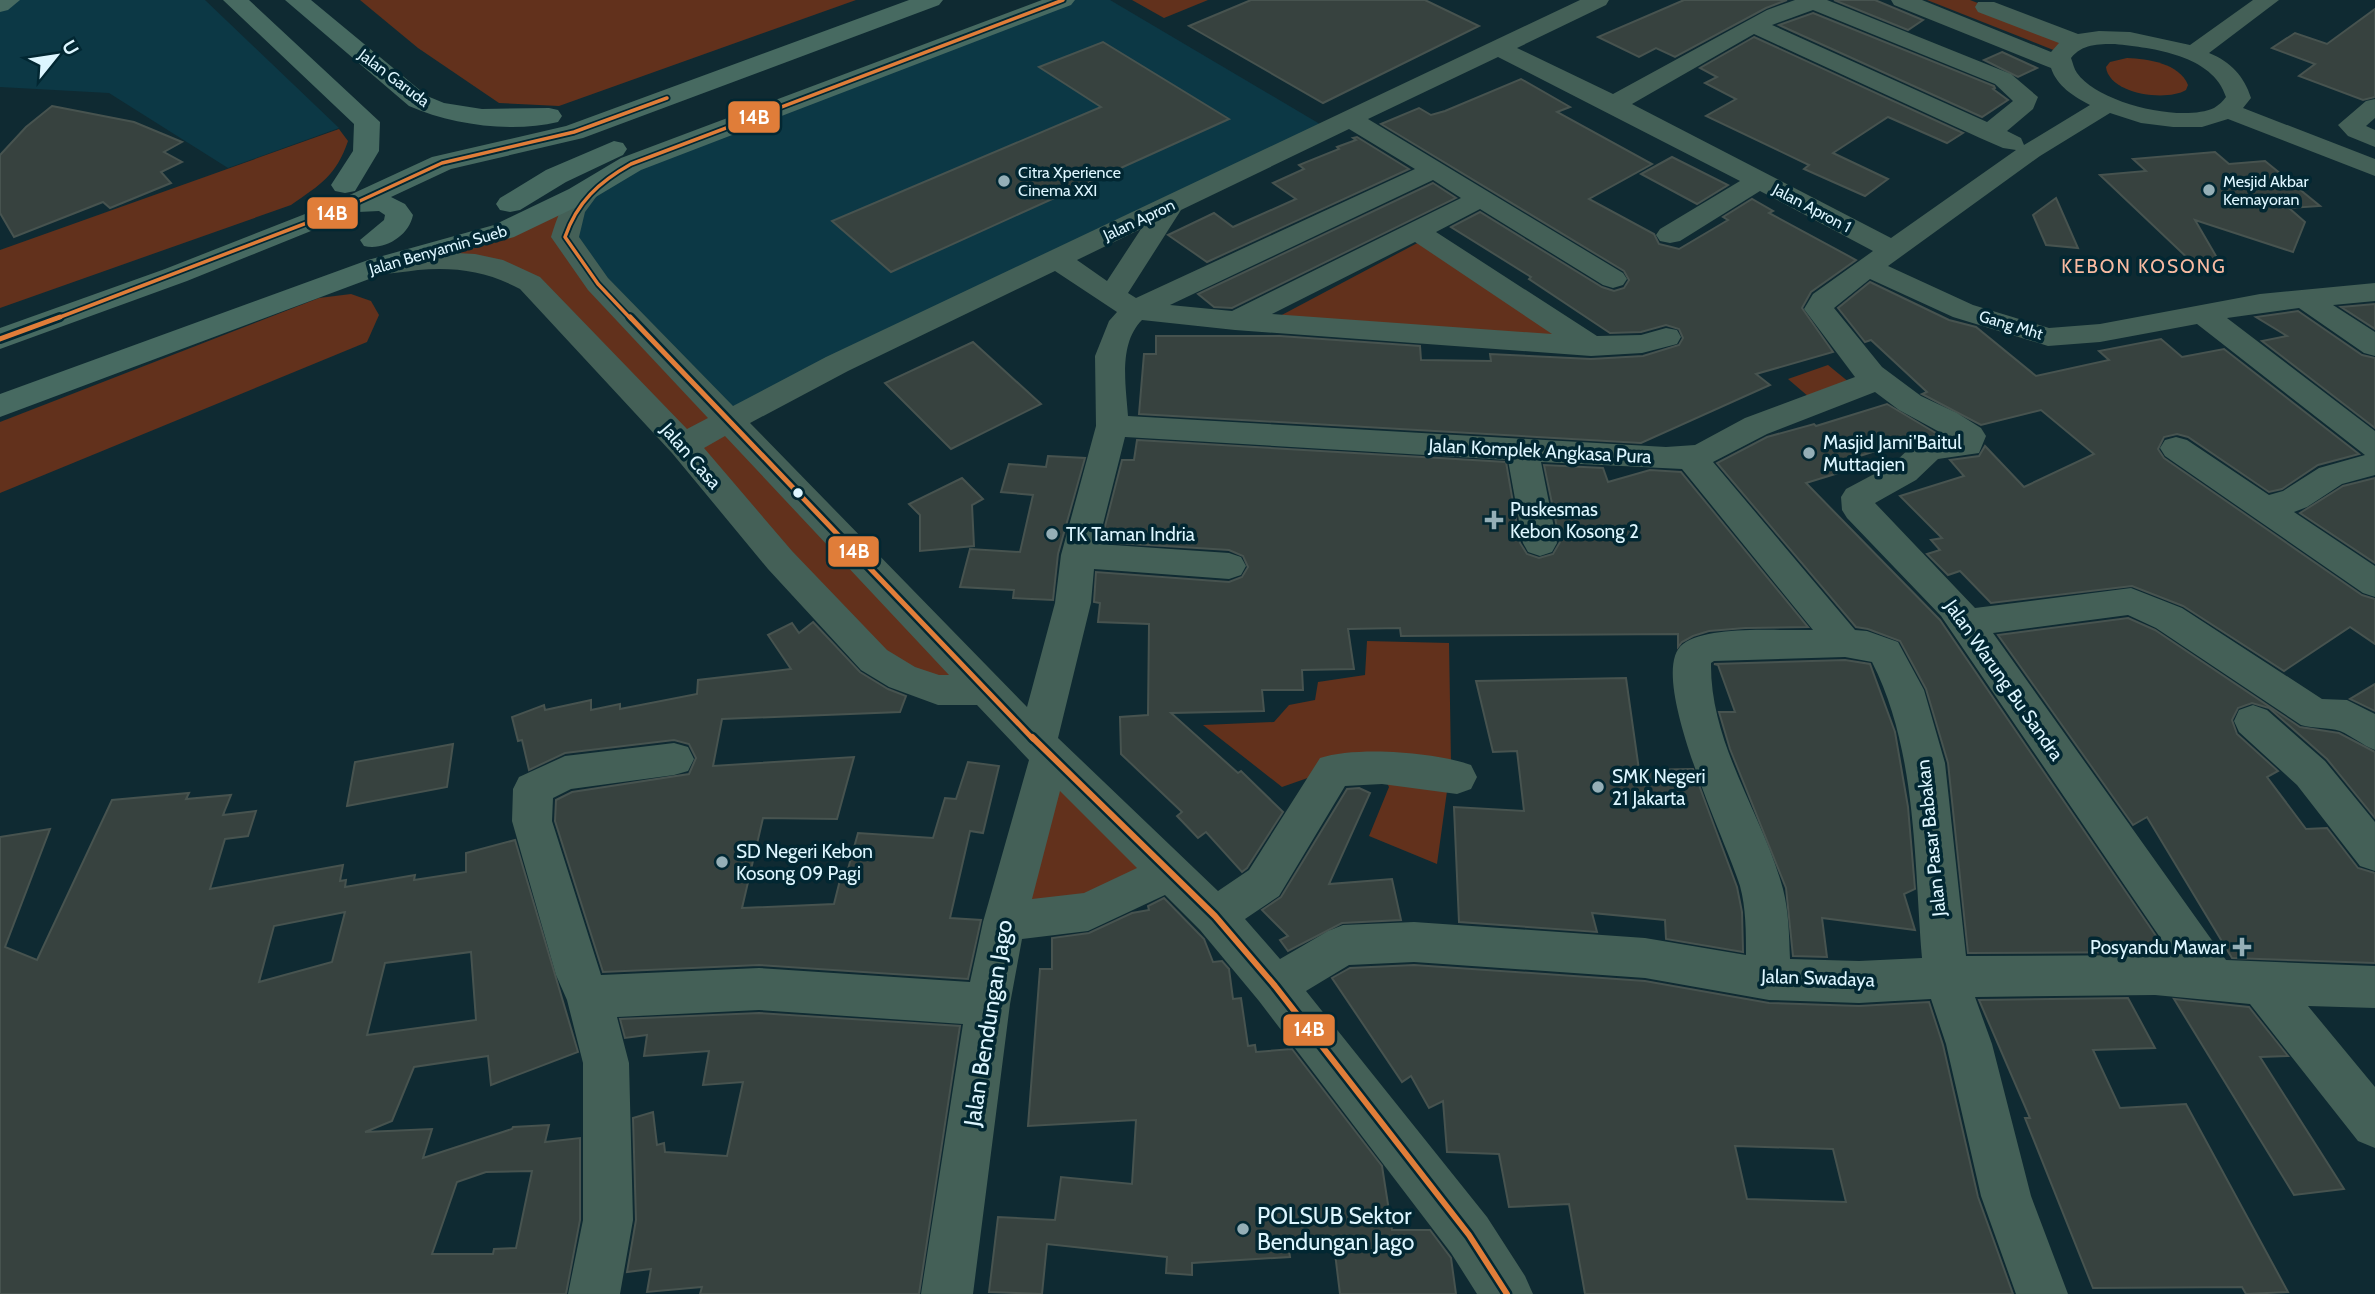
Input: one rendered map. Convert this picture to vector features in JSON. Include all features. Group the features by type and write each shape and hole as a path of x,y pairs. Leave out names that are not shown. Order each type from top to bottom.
{"main road":[{"path":"0,5 8,0"},
{"path":"235,0 385,123"},
{"name":"Jalan Garuda","path":"297,0 418,101 441,112 500,119 549,116"},
{"path":"0,338 176,275 351,195 405,153 433,142 549,116 874,0"},
{"path":"794,29 931,0"},
{"path":"0,317 298,211 443,163 526,146 610,120 931,0"},
{"name":"Jalan Benyamin Sueb","path":"0,383 492,213 601,154 1016,0"},
{"name":"Jalan Benyamin Sueb","path":"0,406 224,322 376,253 505,231 589,189 631,164 1063,0"},
{"path":"750,97 891,66"},
{"path":"351,195 366,151 385,123 413,114 418,101"},
{"path":"526,146 513,154 508,163 511,172 522,177 556,176"},
{"path":"351,195 386,204 395,208 399,215 397,224 376,253"},
{"path":"78,289 176,275"},
{"path":"46,366 224,322"}],"street":[{"name":"Jalan Apron","path":"683,445 837,365 1598,0"},
{"path":"1902,0 2072,49 2128,38 2182,50 2218,67 2235,83 2239,99 2230,111 2205,119 2167,119 2108,104 2073,84 2063,73 2072,49"},
{"path":"1926,0 2072,49"},
{"path":"1969,0 2072,49"},
{"path":"1995,0 2072,49"},
{"path":"2182,50 2234,0"},
{"path":"2182,50 2268,0"},
{"path":"1614,104 1802,1 1821,5 2003,79 2026,97 2024,104 1989,133"},
{"path":"1755,26 2031,150"},
{"name":"Jalan Apron 1","path":"1499,48 1614,104 1892,250"},
{"path":"1871,374 1824,317 1819,309 1824,300 2031,150 2108,104"},
{"path":"2375,106 2351,125 2357,131 2375,139"},
{"path":"2230,111 2375,168"},
{"path":"1352,120 1613,279"},
{"path":"1124,303 1436,169"},
{"path":"1670,235 1760,180"},
{"path":"589,189 568,220 565,237 598,284 1043,749 1215,916 1275,986 1469,1235 1507,1294"},
{"path":"1235,321 1480,199"},
{"path":"1043,749 1073,603 1078,555 1112,426 1110,356 1116,335 1124,321 1124,303 1170,206"},
{"path":"1418,232 1591,346"},
{"name":"Jalan Casa","path":"376,253 465,260 501,267 530,283 683,445 780,560 874,660 902,677 939,690 986,690"},
{"path":"1058,259 1091,284 1124,303 1235,321 1591,346 1642,344 1666,337"},
{"name":"Gang Mht","path":"1869,268 1963,311 2048,337 2078,336 2260,303 2375,292"},
{"path":"2303,298 2375,346"},
{"path":"2204,315 2375,447"},
{"name":"Jalan Komplek Angkasa Pura","path":"1112,426 1665,458 1691,457 1706,453 1756,426 1856,390 1870,383 1871,374"},
{"name":"Jalan Warung Bu Sandra","path":"1871,374 1910,403 1946,419 1970,436 1968,445 1928,449 1917,463 1901,476 1858,497 1859,510 1954,606 2214,979"},
{"path":"2176,447 2375,584"},
{"path":"1522,449 1540,543"},
{"path":"1691,457 1809,596 1845,643"},
{"path":"2267,508 2295,499 2331,476 2375,464"},
{"path":"1078,555 1229,566"},
{"path":"1966,623 2131,601 2169,618 2315,714 2347,716 2375,734"},
{"name":"Jalan Pasar Babakan","path":"1769,979 1763,890 1698,715 1691,673 1693,656 1708,647 1845,643 1867,645 1885,652 1905,690 1924,763 1946,977 1969,1044 2006,1196 2042,1294"},
{"path":"2253,721 2311,773 2375,853"},
{"name":"Jalan Bendungan Jago","path":"947,1294 988,1004 1043,749"},
{"path":"594,1294 608,1220 606,1063 589,997 578,975 532,821 533,789 565,773 674,759"},
{"path":"1215,916 1264,883 1334,770 1381,768 1457,777"},
{"path":"1004,922 1088,912 1170,872"},
{"name":"Jalan Swadaya","path":"1275,986 1343,945 1414,942 1645,958 1769,979 1859,982 1946,977 2155,974 2262,984 2375,987"},
{"path":"2262,984 2375,1124"},
{"path":"589,997 759,989 988,1004"}],"shaded area":[{"path":"0,0 205,0 339,128 228,168 109,93 0,87"},
{"path":"360,0 856,0 559,106 499,103 418,48"},
{"path":"1064,0 1110,0 1330,130 730,420 598,284 568,220 589,189"},
{"path":"1132,0 1208,0 1164,18"},
{"path":"1927,0 1970,0 2077,42 2061,53"},
{"path":"2127,58 2153,61 2170,67 2184,78 2188,85 2186,90 2177,94 2153,95 2117,84 2109,76 2106,67 2110,62"},
{"path":"339,129 348,141 333,171 291,205 0,308 0,250"},
{"path":"589,189 565,237 986,690 902,677 530,283 442,259"},
{"path":"1423,240 1572,338 1278,317"},
{"path":"351,294 371,301 379,315 367,342 0,493 0,422 319,298"},
{"path":"1828,365 1850,383 1809,397 1788,379"},
{"path":"1367,641 1449,643 1451,762 1437,864 1369,836 1389,787 1373,755 1282,787 1203,725 1274,722 1289,705 1315,700 1318,682 1365,675"},
{"path":"1050,756 1170,872 1004,922"}],"building":[{"path":"1251,0 1425,0 1479,26 1323,103 1189,26"},
{"path":"1684,0 1787,0 1766,8 1675,57 1656,48 1639,57 1598,37"},
{"path":"1834,0 1875,0 1923,20 1908,30"},
{"path":"2375,9 2375,97 2363,100 2299,76 2315,64 2272,48 2295,33 2327,44"},
{"path":"1813,13 1994,86 1993,89 2008,100 1982,117 1779,25"},
{"path":"1754,37 1963,133 1947,143 1888,117 1833,153 1888,179 1865,196 1804,169 1809,165 1706,116 1736,99 1705,83 1717,77 1700,68"},
{"path":"1103,42 1229,119 891,272 832,221 1101,107 1039,67"},
{"path":"2002,52 2037,68 2018,77 1984,60"},
{"path":"1521,79 1570,107 1557,112 1652,164 1589,199 1654,234 1659,244 1679,249 1728,220 1723,217 1752,199 1773,211 1769,213 1856,260 1811,292 1802,308 1833,352 1756,374 1770,385 1641,443 1139,414 1144,354 1156,354 1156,336 1280,336 1420,346 1421,360 1491,361 1490,354 1591,359 1643,356 1679,345 1683,338 1679,329 1666,325 1641,332 1610,333 1529,279 1531,277 1451,227 1480,212 1602,287 1614,291 1624,288 1629,280 1624,271 1381,124 1419,108 1431,115 1445,111"},
{"path":"52,106 134,122 182,142 164,152 182,162 161,172 171,183 110,208 103,202 14,237 0,213 0,155 26,127"},
{"path":"1357,137 1409,169 1207,262 1168,235 1214,213 1233,227 1296,199 1273,183 1304,169 1299,165 1339,149 1337,147 1356,140 1353,138"},
{"name":"Mesjid Akbar Kemayoran","path":"2215,152 2229,164 2265,161 2320,206 2289,208 2305,222 2293,252 2195,220 2223,268 2196,266 2100,175 2146,171 2133,159"},
{"path":"1672,157 1728,185 1697,204 1641,174"},
{"path":"1433,183 1456,198 1232,308 1214,307 1198,294"},
{"path":"2056,198 2078,248 2046,245 2033,215"},
{"path":"1870,282 1949,320 1976,327 2036,376 2109,360 2099,351 2161,339 2182,357 2224,349 2359,454 2318,465 2282,489 2269,492 2188,437 2177,434 2164,437 2158,449 2164,458 2362,595 2375,599 2375,644 2350,627 2284,671 2183,606 2132,586 1991,603 1960,571 1948,575 1927,554 1940,550 1931,540 1942,538 1900,496 1964,476 1950,460 1979,456 1985,446 2024,487 2094,454 2041,410 1981,425 1922,394 1927,392 1871,340 1865,342 1838,308"},
{"path":"2375,304 2375,329 2341,307"},
{"path":"2298,311 2362,355 2375,358 2375,428 2262,341 2287,336 2256,317"},
{"path":"973,342 1041,404 951,449 885,383"},
{"path":"1887,404 1939,435 1917,438 1850,459 1858,467 1806,483 1940,620 2167,952 1968,953 1948,763 1926,689 1900,641 1856,627 1717,463 1767,437 1814,424 1816,426"},
{"path":"1137,440 1506,462 1520,543 1527,554 1539,558 1553,554 1560,542 1544,465 1603,468 1608,482 1650,470 1681,472 1808,627 1709,631 1693,636 1678,647 1678,634 1401,636 1400,628 1348,629 1354,669 1302,670 1303,690 1262,690 1264,711 1171,713 1238,773 1241,771 1283,812 1242,872 1206,832 1198,838 1177,816 1182,812 1121,754 1120,717 1148,715 1149,624 1098,622 1100,603 1094,602 1096,572 1229,582 1242,577 1248,567 1243,556 1229,550 1101,542 1122,460 1134,460"},
{"path":"1048,456 1085,458 1058,554 1053,600 1013,598 1014,590 960,587 970,549 1020,552 1033,495 1001,492 1009,464 1046,467"},
{"path":"962,478 983,499 972,505 974,546 920,551 920,515 909,504"},
{"path":"2375,478 2375,563 2300,513 2343,486"},
{"path":"2128,618 2155,630 2300,727 2339,733 2375,752 2375,818 2327,759 2269,708 2252,703 2238,708 2232,720 2237,734 2278,771 2267,777 2306,829 2327,828 2358,868 2375,873 2375,963 2232,958 2147,817 2133,825 1998,635"},
{"path":"813,622 860,672 888,689 906,696 900,712 722,719 713,766 854,757 837,819 763,818 742,908 834,904 840,880 845,880 858,833 933,838 945,798 956,799 968,762 999,766 983,833 970,831 950,918 981,920 968,979 759,965 603,972 555,821 556,800 572,792 689,774 696,758 689,744 674,740 565,753 529,770 522,740 518,741 512,717 544,705 545,710 591,700 591,710 620,704 620,709 697,694 698,680 791,669 768,635 792,623 799,633"},
{"path":"1845,660 1870,664 1895,732 1908,807 1915,889 1904,894 1915,930 1822,918 1827,957 1793,956 1786,888 1730,749 1719,712 1735,712 1718,665 1714,664"},
{"path":"1626,678 1639,770 1693,769 1737,887 1742,912 1743,952 1666,939 1665,920 1592,913 1597,932 1459,922 1454,807 1524,811 1517,751 1493,752 1476,681"},
{"path":"2375,684 2375,711 2350,699"},
{"path":"453,744 447,787 347,806 355,762"},
{"path":"1359,788 1370,793 1329,884 1392,879 1401,920 1342,923 1288,951 1280,940 1288,936 1262,910 1281,897 1347,789"},
{"path":"189,793 186,799 231,795 223,815 256,811 248,836 225,839 210,889 343,865 340,881 346,880 345,887 415,875 414,880 466,872 466,853 515,840 578,1052 491,1085 488,1056 414,1067 392,1121 365,1132 432,1129 423,1158 513,1127 549,1125 545,1142 580,1138 580,1220 566,1294 0,1294 0,837 50,829 5,947 37,960 112,800","holes":["345,912 332,962 259,982 274,926","471,952 476,1020 367,1035 385,963","532,1171 516,1248 494,1249 493,1254 432,1254 457,1182 486,1172"]},
{"path":"1164,898 1204,939 1213,962 1222,961 1229,969 1233,999 1241,998 1248,1046 1255,1045 1256,1052 1292,1049 1382,1166 1392,1230 1430,1230 1451,1258 1456,1294 1340,1294 1334,1245 1288,1244 1290,1257 1192,1263 1192,1275 1166,1273 1167,1257 1047,1244 1042,1294 989,1292 998,1217 1055,1220 1061,1177 1132,1184 1136,1120 1028,1126 1040,969 1052,969 1052,938 1089,933 1132,913 1149,910 1148,906"},
{"path":"1414,965 1645,981 1769,1003 1859,1006 1929,1002 1943,1045 1978,1197 2013,1294 1585,1294 1569,1204 1509,1207 1499,1154 1447,1152 1443,1101 1429,1108 1411,1076 1402,1082 1332,978 1350,968","holes":["1735,1146 1833,1149 1846,1202 1747,1199"]},
{"path":"2128,998 2155,1048 2093,1050 2120,1108 2186,1104 2288,1292 2246,1294 2242,1287 2093,1288 2025,1118 2030,1118 1979,1000"},
{"path":"2174,999 2249,1007 2288,1056 2260,1057 2344,1189 2294,1195"},
{"path":"759,1013 960,1026 919,1294 700,1294 702,1287 647,1292 651,1269 627,1272 636,1220 633,1118 653,1112 657,1145 664,1143 665,1152 727,1156 743,1082 703,1085 709,1051 644,1056 647,1035 625,1038 620,1019"}],"transit line":[{"name":"14B","path":"1063,0 631,164 590,193 575,212 565,237 598,284 1037,743 1215,916 1275,986 1469,1235 1507,1294"},
{"name":"14B","path":"0,339 176,275 338,211 442,163 574,132 667,98"}],"place":[{"name":"Citra Xperience Cinema XXI","path":"1004,181"},
{"name":"Mesjid Akbar Kemayoran","path":"2209,190"},
{"name":"Masjid Jami'Baitul Muttaqien","path":"1809,453"},
{"name":"Puskesmas Kebon Kosong 2","path":"1494,520"},
{"name":"TK Taman Indria","path":"1052,534"},
{"name":"SMK Negeri 21 Jakarta","path":"1598,787"},
{"name":"SD Negeri Kebon Kosong 09 Pagi","path":"722,862"},
{"name":"Posyandu Mawar","path":"2242,947"},
{"name":"POLSUB Sektor Bendungan Jago","path":"1243,1229"}],"district":[{"name":"KEBON KOSONG","path":"2144,266"}]}
